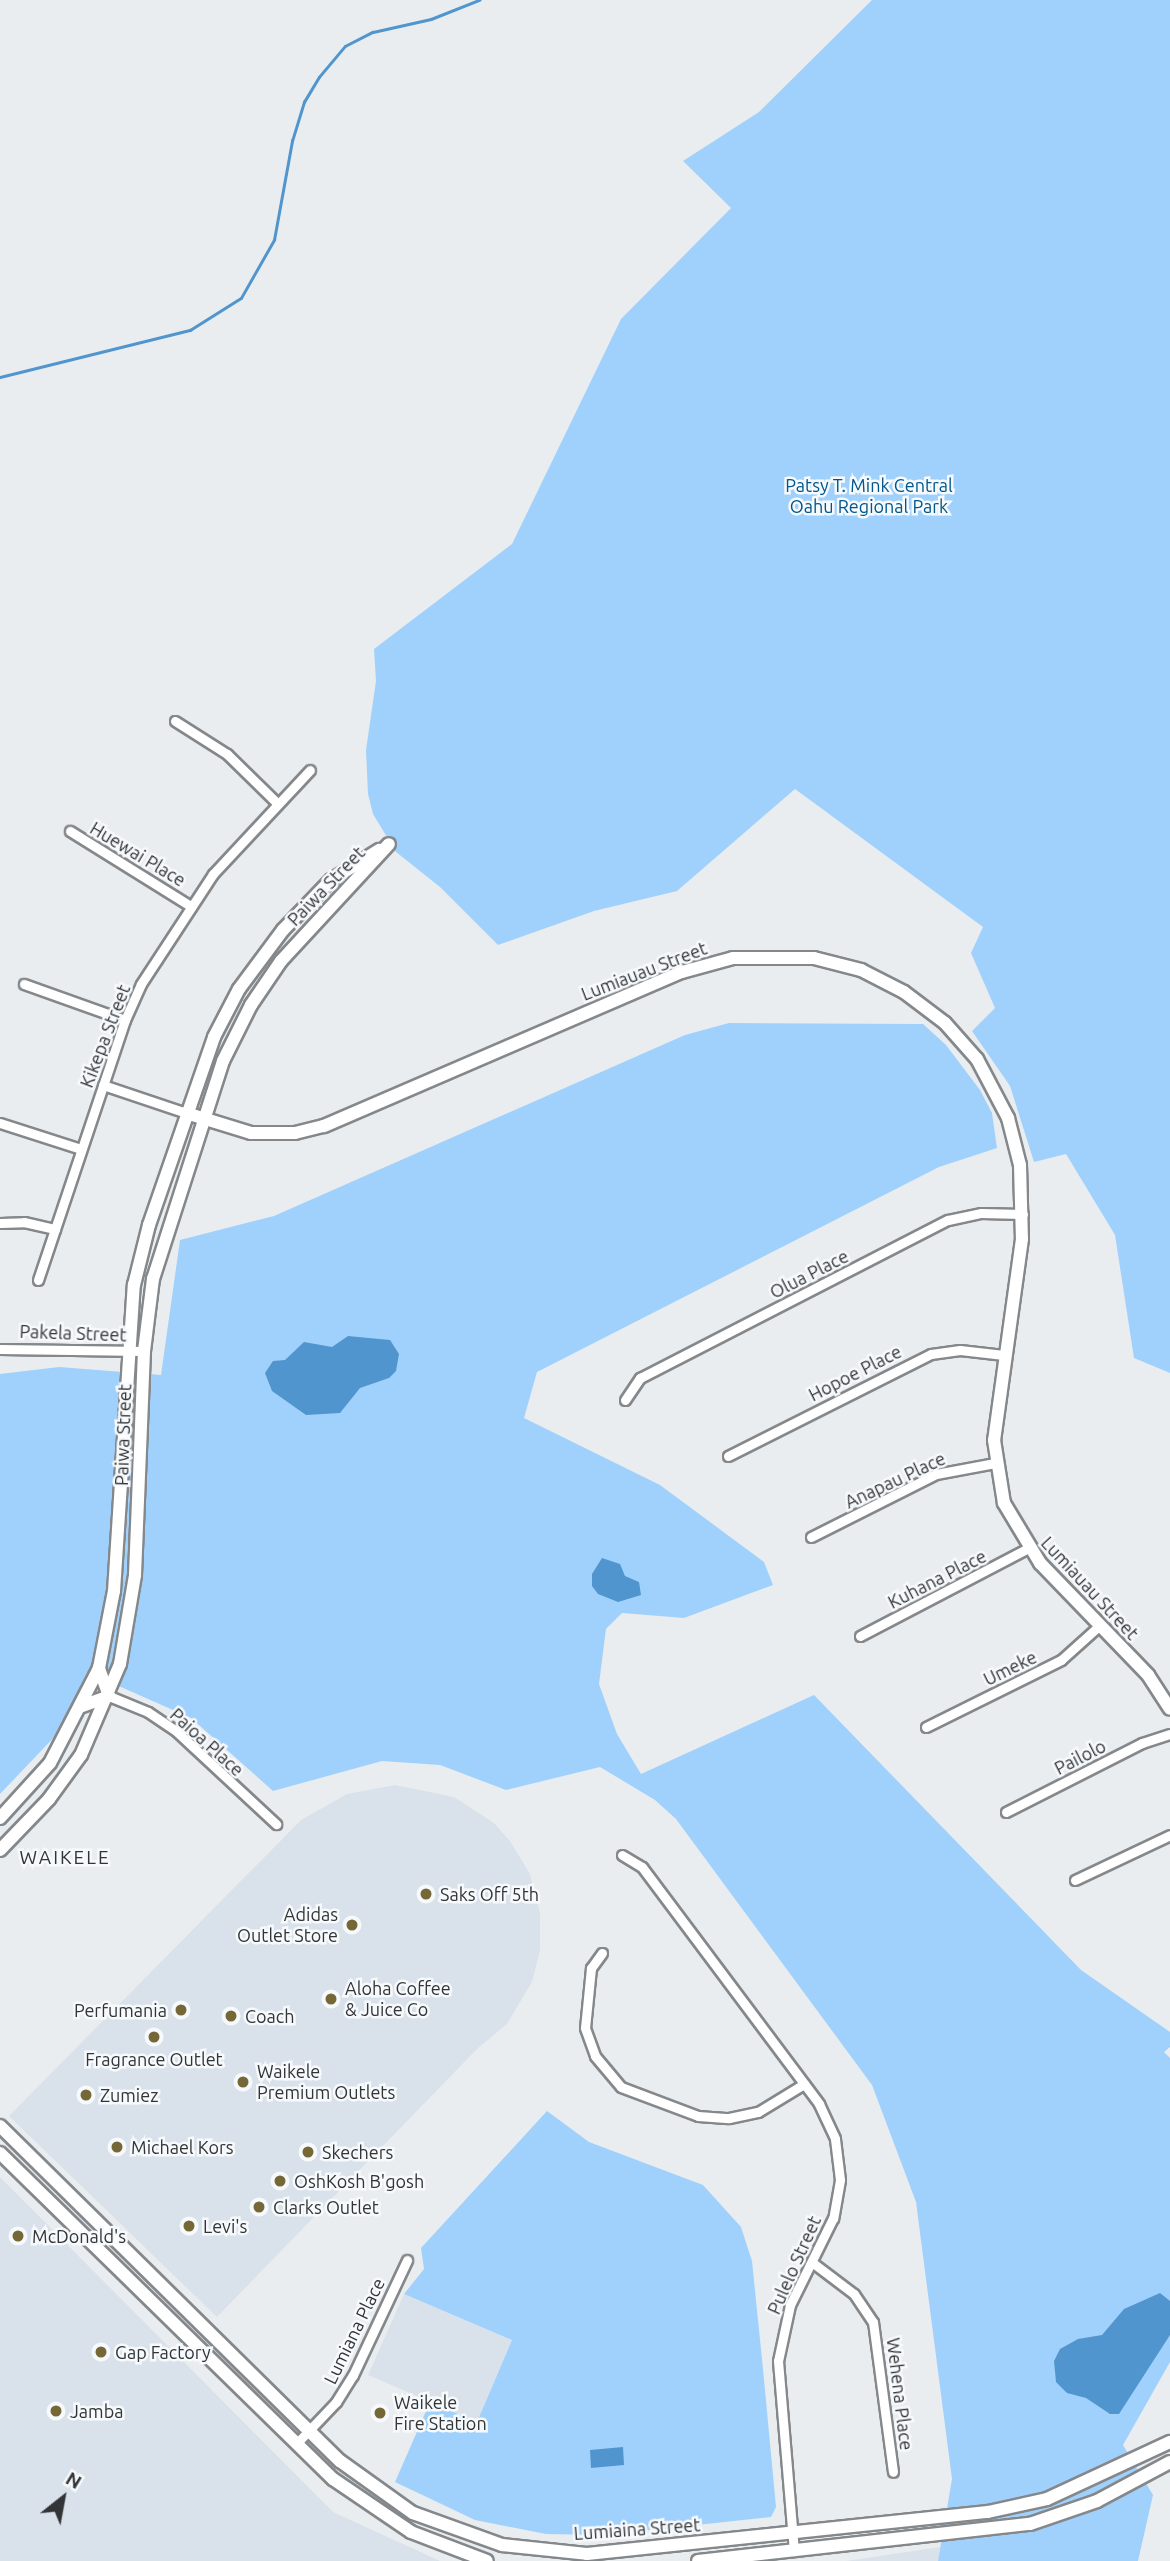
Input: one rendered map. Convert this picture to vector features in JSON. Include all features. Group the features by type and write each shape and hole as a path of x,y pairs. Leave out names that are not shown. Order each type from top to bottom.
{"street":[{"path":"175,721 227,754 278,804"},
{"name":"Kikepa Street","path":"37,1280 125,1020 159,953 190,905 310,770"},
{"name":"Huewai Place","path":"70,831 190,905"},
{"name":"Paiwa Street","path":"0,1818 50,1763 82,1706 99,1668 114,1591 126,1350 140,1256 214,1037 262,955 331,880 389,844 303,935 264,985 223,1062 161,1247 144,1351 135,1575 127,1641 109,1696 64,1780 0,1850"},
{"name":"Lumiauau Street","path":"103,1085 203,1120 273,1135 324,1126 682,972 733,958 787,955 839,963 884,980 926,1007 965,1044 986,1074 1007,1118 1020,1165 1023,1214 1004,1354 995,1463 1004,1503 1028,1548 1148,1675 1170,1709"},
{"path":"24,984 125,1020"},
{"path":"0,1123 82,1149"},
{"name":"Olua Place","path":"625,1399 640,1378 948,1220 981,1213 1023,1214"},
{"path":"0,1223 24,1222 55,1229"},
{"name":"Pakela Street","path":"0,1349 144,1351"},
{"name":"Hopoe Place","path":"728,1456 931,1354 960,1350 1004,1354"},
{"name":"Anapau Place","path":"811,1537 936,1474 995,1463"},
{"name":"Kuhana Place","path":"860,1636 1028,1548"},
{"name":"Umeke","path":"926,1727 1061,1660 1100,1625"},
{"path":"82,1706 109,1696 99,1668"},
{"name":"Paioa Place","path":"109,1696 148,1713 176,1731 276,1824"},
{"name":"Pailolo","path":"1006,1812 1142,1743 1170,1734"},
{"path":"1075,1880 1170,1835"},
{"name":"Pulelo Street","path":"622,1855 642,1867 804,2084 830,2123 839,2158 835,2209 813,2263 790,2305 778,2361 794,2551"},
{"path":"602,1953 591,1968 585,2028 595,2056 621,2087 698,2116 729,2118 758,2112 804,2084"},
{"name":"Lumiaina Street","path":"0,2126 308,2432 360,2477 413,2513 502,2545 587,2554 988,2512 1047,2499 1170,2442"},
{"path":"0,2153 332,2479 386,2518 439,2545 487,2561"},
{"name":"Lumiana Place","path":"296,2444 353,2375 407,2260"},
{"name":"Wehena Place","path":"813,2263 854,2294 873,2322 893,2472"},
{"name":"Lumiaina Street","path":"698,2561 1030,2524 1097,2501 1170,2462"}],"shaded area":[{"path":"348,1336 390,1340 399,1354 396,1371 389,1378 360,1388 340,1413 306,1415 272,1391 265,1373 273,1361 285,1360 304,1342 332,1347"},
{"path":"602,1558 620,1564 625,1576 639,1582 641,1595 618,1602 598,1594 592,1586 592,1574"},
{"name":"Waikele Premium Outlets","path":"395,1785 454,1797 494,1823 510,1841 530,1874 540,1914 540,1950 532,1982 507,2024 477,2049 217,2317 9,2116 301,1820 347,1794"},
{"path":"0,2177 333,2512 440,2561 0,2561"},
{"path":"1160,2293 1170,2301 1170,2335 1119,2414 1110,2414 1086,2398 1067,2393 1056,2382 1054,2361 1060,2349 1078,2339 1102,2335 1124,2309"},
{"path":"404,2294 512,2340 477,2422 368,2375"},
{"path":"623,2447 624,2465 591,2468 590,2450"},
{"path":"940,2547 938,2561 846,2561"}],"green space":[{"name":"Patsy T. Mink Central Oahu Regional Park","path":"872,0 1170,0 1170,1373 1134,1358 1115,1235 1066,1154 1034,1162 1010,1086 972,1031 995,1008 971,953 983,927 795,789 677,891 594,911 498,945 440,887 396,852 373,814 368,794 366,750 376,681 374,649 512,544 621,319 731,208 683,161 759,112"},
{"path":"729,1023 923,1024 946,1045 980,1090 992,1113 997,1148 939,1167 537,1372 524,1418 660,1485 764,1562 773,1585 684,1618 622,1613 606,1629 599,1684 617,1734 641,1774 814,1695 1081,1970 1170,2032 1170,2047 1164,2052 1170,2058 1170,2362 1123,2445 1153,2495 1138,2561 938,2561 952,2479 916,2202 872,2085 676,1819 655,1800 600,1767 506,1790 440,1765 382,1761 273,1791 191,1718 87,1672 60,1731 0,1794 0,1374 59,1367 161,1375 180,1240 274,1216 685,1035"},
{"path":"547,2111 589,2142 703,2185 741,2227 752,2261 776,2507 771,2517 604,2535 546,2534 475,2520 395,2482 430,2402 477,2422 512,2340 404,2294 424,2269 421,2248"}],"waterway":[{"path":"0,377 190,330 241,298 274,240 292,141 304,102 319,77 345,46 373,32 431,19 479,0"}],"place":[{"name":"Saks Off 5th","path":"426,1894"},
{"name":"Adidas Outlet Store","path":"352,1925"},
{"name":"Aloha Coffee & Juice Co","path":"331,1999"},
{"name":"Perfumania","path":"181,2010"},
{"name":"Coach","path":"231,2016"},
{"name":"Fragrance Outlet","path":"154,2037"},
{"name":"Waikele Premium Outlets","path":"243,2082"},
{"name":"Zumiez","path":"86,2095"},
{"name":"Michael Kors","path":"117,2147"},
{"name":"Skechers","path":"308,2152"},
{"name":"OshKosh B'gosh","path":"280,2181"},
{"name":"Clarks Outlet","path":"259,2207"},
{"name":"Levi's","path":"189,2226"},
{"name":"McDonald's","path":"18,2236"},
{"name":"Gap Factory","path":"101,2352"},
{"name":"Jamba","path":"56,2411"},
{"name":"Waikele Fire Station","path":"380,2413"}],"district":[{"name":"WAIKELE","path":"65,1858"}]}
